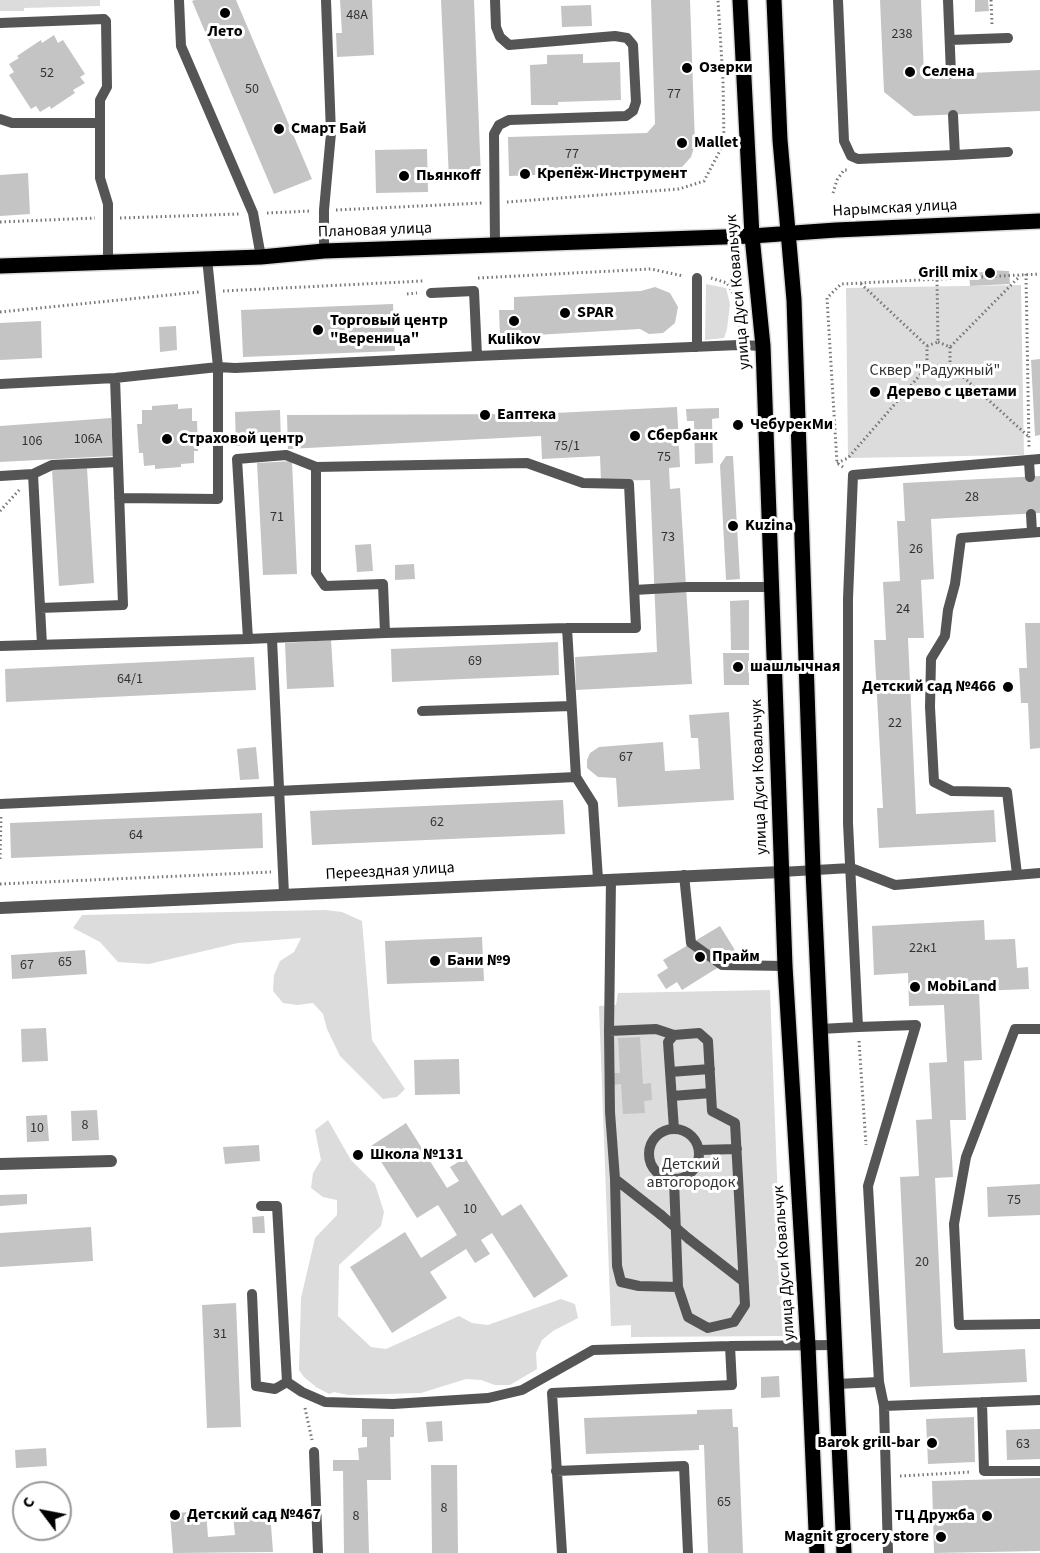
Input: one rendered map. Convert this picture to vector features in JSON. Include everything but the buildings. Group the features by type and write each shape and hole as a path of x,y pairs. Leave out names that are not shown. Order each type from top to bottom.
{"main road":[{"name":"улица Дуси Ковальчук","path":"740,0 752,236 763,346 785,966 808,1346 817,1553"},
{"path":"774,0 780,140 794,300 813,870 844,1553"},
{"name":"Нарымская улица","path":"752,236 1040,221"},
{"name":"Плановая улица","path":"0,266 261,257 324,251 752,236"}],"street":[{"name":"Переездная улица","path":"0,908 781,872"},
{"path":"0,1164 111,1161"}],"lane":[{"path":"179,0 181,46 253,213 261,257"},
{"path":"324,251 324,210 331,133 326,0"},
{"path":"495,0 496,27 500,37 509,45 615,36 627,38 633,45 636,102 633,111 626,116 510,120 500,125 494,134 495,245"},
{"path":"838,0 844,141 851,156 858,159 1008,152"},
{"path":"948,0 951,74"},
{"path":"0,22 106,20 107,87 100,100 100,178 108,204 108,262"},
{"path":"950,40 1008,38"},
{"path":"953,115 955,155"},
{"path":"0,118 12,123 100,123"},
{"path":"119,498 218,499 218,367 207,258"},
{"path":"697,278 697,347"},
{"path":"431,293 474,291 477,356"},
{"path":"0,384 115,378 218,367 739,345 763,346"},
{"path":"40,608 123,605 115,378"},
{"path":"0,646 272,639 385,633 636,628 629,484 583,483 527,463 316,467 286,455 237,459 248,639"},
{"path":"858,1027 848,823 848,611 854,475 1035,460 1030,477"},
{"path":"0,476 33,474 52,465 118,462"},
{"path":"316,467 316,573 325,586 383,584 385,633"},
{"path":"33,474 42,645"},
{"path":"1017,874 1007,792 952,791 934,782 931,659 945,636 948,610 956,584 961,538 1036,532 1031,514"},
{"path":"633,590 687,587 771,587"},
{"path":"567,628 576,777 593,804 605,879 610,1112 615,1179 617,1266 621,1282 639,1286 678,1287"},
{"path":"272,639 284,894"},
{"path":"422,711 571,706"},
{"path":"0,804 576,777"},
{"path":"781,872 851,868 896,885 1040,873"},
{"path":"684,875 691,943 722,965 785,966"},
{"path":"820,1029 916,1025 868,1186 879,1382 884,1406 888,1553"},
{"path":"609,1031 656,1029 674,1035 699,1033 708,1041 712,1111 735,1123 745,1305 735,1322 708,1328 688,1317 678,1287 674,1180"},
{"path":"1040,1029 1015,1029 966,1157 954,1224 959,1325 1040,1324"},
{"path":"674,1035 668,1042 674,1129"},
{"path":"670,1072 710,1069"},
{"path":"672,1096 711,1093"},
{"path":"674,1129 683,1130 690,1135 699,1150 699,1159 690,1174 674,1180 665,1178 652,1167 649,1150 657,1135 665,1130 674,1129"},
{"path":"699,1150 737,1149"},
{"path":"615,1179 742,1281"},
{"path":"261,1206 277,1206 287,1382"},
{"path":"252,1294 256,1386 275,1389 287,1382"},
{"path":"287,1382 302,1392 325,1402 393,1404 488,1398 522,1390 593,1350 835,1345"},
{"path":"562,1553 552,1393 732,1385 730,1346"},
{"path":"836,1384 879,1382"},
{"path":"884,1406 1040,1400"},
{"path":"982,1402 984,1472 1040,1472"},
{"path":"314,1452 318,1553"},
{"path":"556,1471 684,1466 688,1553"}],"path":[{"path":"0,222 494,202 679,189 704,181 724,143 718,0"},
{"path":"991,0 993,39"},
{"path":"833,193 837,180 844,170 853,169 858,159"},
{"path":"1026,274 1029,436 1035,460"},
{"path":"837,463 827,298 841,284 1040,274"},
{"path":"950,365 950,347 1020,275"},
{"path":"709,278 727,283 739,303 741,321 739,345"},
{"path":"937,279 938,342"},
{"path":"837,463 848,458 927,367 927,346 859,282"},
{"path":"0,312 209,291"},
{"path":"927,346 938,342 950,347"},
{"path":"927,367 950,365 1029,436"},
{"path":"837,463 854,475"},
{"path":"0,511 33,474"},
{"path":"0,804 0,859"},
{"path":"0,884 283,872"},
{"path":"858,1027 866,1152"},
{"path":"302,1392 314,1452"},
{"path":"886,1477 966,1473"}],"green space":[{"path":"0,0 100,0 100,6 0,11"},
{"path":"706,284 726,288 730,304 724,338 705,340"},
{"name":"Сквер \"Радужный\"","path":"1021,285 1024,455 848,458 846,288"},
{"path":"325,910 342,912 362,921 372,1040 405,1089 397,1097 383,1099 340,1056 327,1029 323,1014 313,1003 297,1005 283,1003 273,991 274,975 280,961 294,952 301,938 238,943 149,964 118,962 100,942 73,928 82,915"},
{"name":"Детский автогородок","path":"770,990 783,1336 631,1337 631,1325 611,1326 599,1006 616,1005 618,993"},
{"path":"328,1120 351,1160 375,1184 384,1212 381,1226 339,1265 338,1316 371,1347 386,1349 459,1316 472,1323 488,1325 561,1299 575,1304 578,1318 553,1331 542,1340 536,1353 537,1369 510,1385 495,1385 481,1380 466,1379 421,1393 348,1395 334,1392 329,1394 304,1377 299,1370 301,1298 315,1238 337,1215 337,1200 323,1197 311,1188 313,1173 321,1160 315,1130"}],"place":[{"name":"Лето","path":"225,13"},
{"name":"Озерки","path":"687,68"},
{"name":"Селена","path":"910,72"},
{"name":"Смарт Бай","path":"279,129"},
{"name":"Mallet","path":"682,143"},
{"name":"Крепёж-Инструмент","path":"525,174"},
{"name":"Пьянкоff","path":"404,176"},
{"name":"Grill mix","path":"990,273"},
{"name":"SPAR","path":"565,313"},
{"name":"Kulikov","path":"514,321"},
{"name":"Торговый центр \"Вереница\"","path":"318,330"},
{"name":"Дерево с цветами","path":"875,392"},
{"name":"Еаптека","path":"485,415"},
{"name":"ЧебурекМи","path":"738,425"},
{"name":"Сбербанк","path":"635,436"},
{"name":"Страховой центр","path":"167,439"},
{"name":"Kuzina","path":"733,526"},
{"name":"шашлычная","path":"738,667"},
{"name":"Детский сад №466","path":"1008,687"},
{"name":"Прайм","path":"700,957"},
{"name":"Бани №9","path":"435,961"},
{"name":"MobiLand","path":"915,987"},
{"name":"Школа №131","path":"358,1155"},
{"name":"Barok grill-bar","path":"932,1443"},
{"name":"Детский сад №467","path":"175,1515"},
{"name":"ТЦ Дружба","path":"987,1516"},
{"name":"Magnit grocery store","path":"941,1537"}]}
